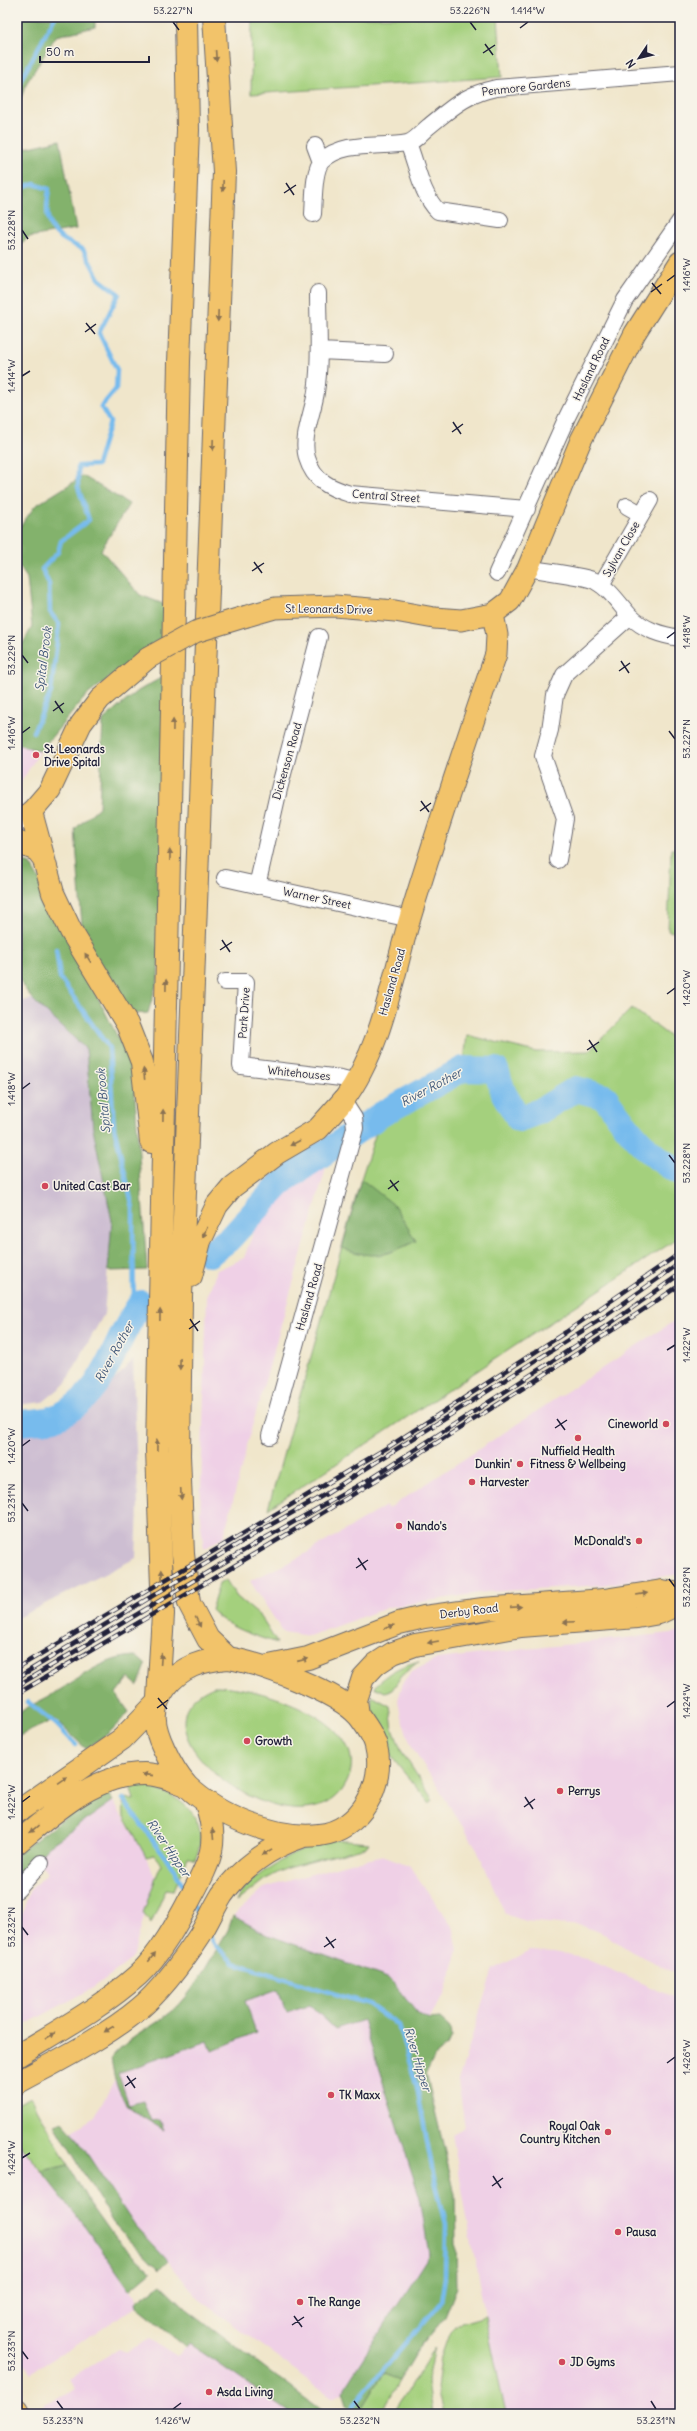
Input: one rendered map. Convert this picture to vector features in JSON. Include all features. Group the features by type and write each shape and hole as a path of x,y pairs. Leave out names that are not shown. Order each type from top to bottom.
{"highway":[{"path":"17,1812 122,1739 157,1701 169,1683 190,1666 213,1659 228,1658 247,1661 330,1695 358,1715 376,1745 378,1768 369,1801 359,1814 344,1826 322,1835 282,1835 264,1829 205,1801 186,1785 175,1772 160,1740 155,1724 157,1701 163,1614 157,1450 179,362 188,130 186,17"},
{"path":"214,17 224,172 181,1297 179,1455 184,1554 189,1602 208,1639 228,1658"},
{"path":"24,817 44,859 53,894 71,931 127,1024 142,1062 161,1238"},
{"path":"17,842 33,848 44,859"},
{"path":"181,1297 194,1270 200,1241 217,1205 232,1187 277,1153 348,1109"},
{"name":"Derby Road","path":"264,1667 308,1658 392,1626 424,1617 483,1609 604,1600 662,1591 680,1594"},
{"name":"Derby Road","path":"358,1715 356,1700 364,1678 376,1664 393,1653 415,1645 521,1626 637,1617 667,1611 680,1603"},
{"path":"17,1843 54,1812 75,1798 98,1784 121,1776 145,1774 186,1785"},
{"path":"17,2056 106,2000 139,1974 175,1928 212,1855 214,1841 211,1820 205,1801"},
{"path":"17,2083 79,2048 139,2010 168,1979 204,1929 223,1895 259,1857 282,1843 302,1836"},
{"path":"17,2410 19,2414"}],"main road":[{"name":"Hasland Road","path":"348,1109 357,1082 378,1033 410,919 449,791 496,654 497,635 493,614 510,600 528,568 581,440 636,333 680,262"},
{"name":"St Leonards Drive","path":"24,817 50,790 81,724 95,705 123,677 148,658 195,632 275,608 304,606 395,611 434,618 461,620 493,614"}],"street":[{"name":"Penmore Gardens","path":"408,143 455,105 475,93 496,88 680,73"},
{"path":"313,214 317,173 321,162 331,154 354,147 408,143 427,194 432,205 438,211 500,220"},
{"path":"315,146 321,162"},
{"name":"Hasland Road","path":"497,573 567,417 625,300 680,221"},
{"name":"Central Street","path":"318,294 319,351 316,392 306,437 307,458 314,473 329,488 350,494 527,509"},
{"path":"319,351 385,354"},
{"name":"Sylvan Close","path":"601,585 650,500"},
{"name":"Sylvan Close","path":"627,506 641,514"},
{"path":"519,526 542,534"},
{"path":"528,568 594,580 618,600 630,616 646,628 662,635 680,638"},
{"path":"558,860 565,819 543,756 550,730 555,695 564,675 630,616"},
{"name":"Dickenson Road","path":"258,886 279,789 319,637"},
{"name":"Warner Street","path":"225,878 410,919"},
{"name":"Park Drive","path":"225,982 246,982 241,1066"},
{"name":"Whitehouses","path":"241,1066 341,1078 357,1082"},
{"name":"Hasland Road","path":"270,1436 355,1128 348,1109"},
{"path":"17,1890 41,1863"}],"shaded area":[{"path":"17,744 40,751 17,789"},
{"path":"32,999 86,1049 93,1129 112,1221 104,1314 65,1384 43,1402 17,1405 17,1002"},
{"path":"326,1168 251,1430 224,1536 204,1549 200,1517 207,1297 217,1270 244,1258 259,1216 293,1182"},
{"path":"680,1317 680,1574 602,1585 486,1592 389,1607 309,1636 283,1632 250,1581 298,1558 386,1506 388,1509"},
{"path":"133,1360 138,1505 136,1558 17,1618 17,1435 65,1427 96,1400"},
{"name":"Perrys","path":"680,1632 680,1974 632,1952 606,1935 583,1926 525,1921 505,1914 477,1849 412,1747 401,1718 398,1700 403,1682 411,1672 437,1659"},
{"path":"113,1801 146,1857 155,1878 132,1959 93,1988 17,2029 17,1930 30,1889 48,1873 35,1858 49,1846"},
{"path":"385,1856 409,1865 454,1929 458,1951 444,1995 429,2020 417,2013 390,1979 268,1935 233,1916 264,1888 346,1864"},
{"path":"530,1951 554,1952 586,1959 680,2000 680,2414 506,2414 485,2316 452,2134 465,2127 458,2081 493,1969"},
{"path":"279,1988 310,2005 335,2028 363,2020 420,2198 429,2255 343,2393 333,2398 198,2299 168,2261 135,2226 72,2131 95,2117 118,2073 208,2041 213,2051 256,2032 245,2001"},
{"path":"17,2141 84,2225 135,2296 136,2307 31,2373 17,2352"},
{"path":"150,2339 177,2356 190,2344 291,2414 42,2414 45,2404 74,2389 68,2379 119,2349 126,2352"}],"green space":[{"path":"17,17 95,17 95,27 56,36 26,84 17,109"},
{"path":"252,17 498,17 502,77 251,94"},
{"path":"60,140 76,229 29,237 17,247 17,150"},
{"path":"83,476 129,504 101,550 140,595 166,605 166,634 86,696 40,751 17,744 17,654 32,627 27,578 17,563 17,531 35,506"},
{"path":"166,675 158,979 148,1013 132,1014 83,940 75,829 99,807 103,720 138,691"},
{"path":"671,849 680,849 680,933 668,931"},
{"path":"17,860 30,864 40,881 133,1068 147,1270 108,1271 112,1221 93,1129 86,1049 32,999 17,977"},
{"path":"632,1008 680,1044 680,1237 268,1509 361,1179 382,1114 463,1069 467,1035 536,1052 589,1051"},
{"path":"361,1179 394,1205 416,1241 380,1255 363,1254 342,1248"},
{"path":"226,1580 237,1597 260,1616 277,1643 233,1627 211,1610 219,1584"},
{"path":"136,1656 146,1665 138,1686 129,1678 116,1694 129,1712 110,1732 86,1749 55,1719 17,1737 17,1714 105,1663 125,1657"},
{"path":"419,1661 402,1675 392,1690 385,1692 375,1687 384,1677 395,1670"},
{"path":"214,1686 233,1687 282,1700 307,1711 328,1725 344,1741 351,1760 347,1782 341,1792 333,1800 318,1807 286,1808 258,1800 230,1785 207,1765 190,1744 184,1722 191,1702"},
{"path":"372,1696 390,1706 393,1729 402,1752 433,1800 429,1803 399,1767 381,1740 375,1726 372,1711"},
{"path":"130,1785 153,1788 164,1792 185,1805 193,1814 198,1824 200,1835 200,1845 195,1860 188,1857 174,1890 166,1889 151,1924 143,1913 161,1864 154,1855 146,1857 124,1817 123,1799 134,1800"},
{"path":"106,1790 113,1801 49,1846 17,1877 17,1854 94,1796"},
{"path":"335,1840 369,1843 366,1847 287,1868 264,1880 236,1902 242,1891 264,1871 309,1847"},
{"path":"233,1916 268,1935 390,1979 417,2013 429,2020 440,2019 450,2028 451,2037 447,2046 435,2056 426,2073 455,2194 457,2287 445,2317 417,2351 399,2381 384,2373 360,2412 346,2404 342,2391 429,2255 420,2198 363,2020 335,2029 310,2005 287,2013 278,1989 245,2001 256,2032 212,2051 208,2041 118,2073 129,2105 143,2101 151,2121 160,2120 164,2130 132,2109 126,2102 121,2094 117,2085 111,2058 126,2043 171,2012 186,1997 228,1930"},
{"path":"31,2097 68,2165 42,2171 17,2141 17,2104"},
{"path":"63,2121 72,2131 135,2226 168,2261 159,2270 113,2223 55,2124"},
{"path":"68,2165 86,2197 115,2238 151,2272 130,2290 84,2225 42,2171"},
{"path":"161,2284 187,2309 326,2414 291,2414 190,2344 187,2348 136,2307 135,2303"},
{"path":"485,2316 506,2414 443,2414 437,2388 441,2356 449,2333 458,2324"},
{"path":"435,2347 427,2384 432,2414 393,2414"},
{"path":"384,2373 399,2381 380,2414 360,2412"}],"waterway":[{"name":"Spital Brook","path":"17,87 55,17"},
{"name":"Spital Brook","path":"17,190 34,184 49,189 47,212 48,221 51,228 63,239 83,249 99,279 119,294 99,333 117,370 116,389 101,407 110,422 97,465 78,466 78,487 89,520 61,541 58,552 42,569 49,584 50,612 59,624 51,692 33,732"},
{"name":"Spital Brook","path":"56,949 60,978 109,1048 114,1127 133,1208 134,1313"},
{"name":"River Rother","path":"209,1254 229,1239 284,1180 382,1114 463,1069 496,1070 504,1094 519,1119 540,1111 576,1089 605,1097 629,1129 647,1149 657,1158 680,1172"},
{"name":"River Rother","path":"17,1423 54,1418 71,1409 85,1397 97,1383 106,1368 131,1319 141,1303"},
{"name":"River Hipper","path":"28,1702 56,1724 76,1745"},
{"name":"River Hipper","path":"123,1799 175,1871 186,1892"},
{"name":"River Hipper","path":"193,1906 201,1920"},
{"name":"River Hipper","path":"209,1934 215,1945 234,1963 368,2004 398,2025 417,2087 433,2173 446,2224 445,2277 441,2302 355,2403 349,2414"}],"railway":[{"path":"17,1668 390,1446 566,1332 680,1253"},
{"path":"17,1678 263,1529 326,1494 604,1317 680,1263"},
{"path":"17,1686 260,1541 368,1480 608,1325 680,1274"},
{"path":"17,1694 269,1546 435,1444 599,1339 680,1285"}],"place":[{"name":"St. Leonards Drive Spital","path":"36,755"},
{"name":"United Cast Bar","path":"45,1186"},
{"name":"Cineworld","path":"666,1424"},
{"name":"Nuffield Health Fitness & Wellbeing","path":"578,1438"},
{"name":"Dunkin'","path":"520,1464"},
{"name":"Harvester","path":"472,1482"},
{"name":"Nando's","path":"399,1526"},
{"name":"McDonald's","path":"639,1541"},
{"name":"Growth","path":"247,1741"},
{"name":"Perrys","path":"560,1791"},
{"name":"TK Maxx","path":"331,2095"},
{"name":"Royal Oak Country Kitchen","path":"608,2132"},
{"name":"Pausa","path":"618,2232"},
{"name":"The Range","path":"300,2302"},
{"name":"JD Gyms","path":"562,2362"},
{"name":"Asda Living","path":"209,2392"}]}
